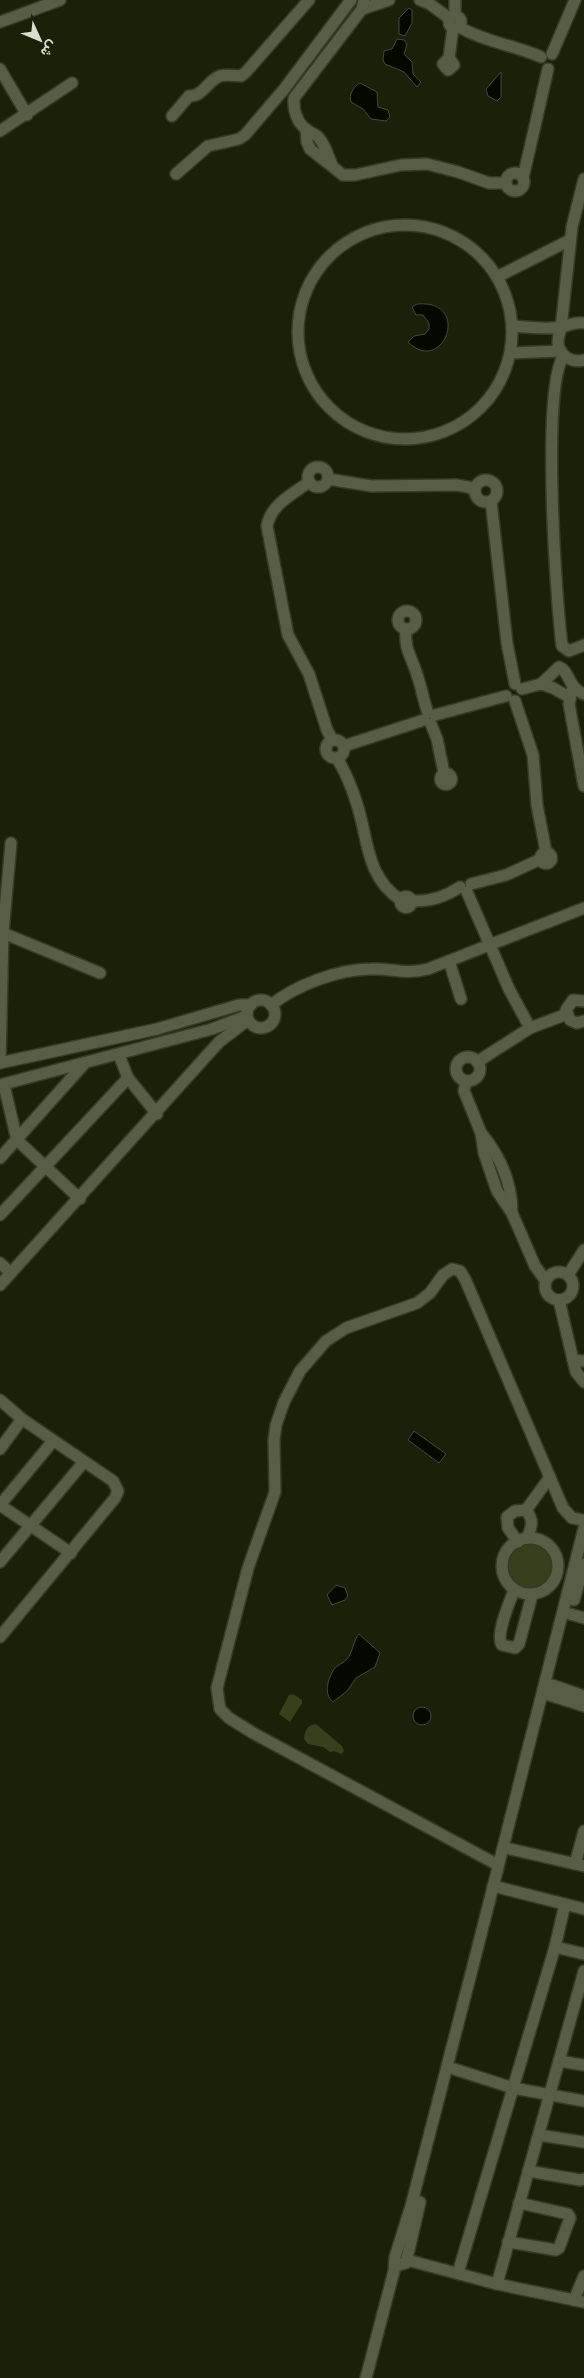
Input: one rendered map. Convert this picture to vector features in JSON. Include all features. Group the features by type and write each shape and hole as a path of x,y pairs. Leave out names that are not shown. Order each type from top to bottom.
{"street":[{"path":"0,22 60,0"},
{"path":"172,116 189,96 199,93 217,77 223,75 241,76 246,72 309,0"},
{"path":"176,174 208,146 239,139 245,135 285,88 351,0"},
{"path":"389,0 363,4 294,98 293,107 296,116 306,129 317,136 323,144 332,165 340,173 349,176 401,165 427,164 496,185 506,183 512,174 520,175 523,178 548,69 541,65 575,0"},
{"path":"420,0 430,4 454,22 484,39 546,56"},
{"path":"449,58 455,0"},
{"path":"0,69 27,115"},
{"path":"0,131 27,115 72,83"},
{"path":"584,179 570,240 562,319 563,327 558,341 562,353 556,376 552,444 554,546 562,646 569,651 584,645"},
{"path":"406,225 428,227 442,232 468,245 484,259 497,277 505,294 513,326 510,353 503,374 478,410 460,423 440,432 419,438 397,438 376,435 349,423 337,415 322,399 310,381 302,360 298,339 299,317 304,296 327,258 344,244 363,233 384,227 406,225"},
{"path":"497,277 570,240"},
{"path":"513,326 563,327 572,323 584,323"},
{"path":"510,353 562,353 572,360 584,360"},
{"path":"309,482 309,471 316,466 324,468 328,479"},
{"path":"309,482 320,487 328,479"},
{"path":"328,479 371,486 456,485 475,490"},
{"path":"344,746 430,718 521,697 507,643 492,501 497,490 490,480 482,481 475,490"},
{"path":"309,482 280,503 272,512 268,526 288,635 309,674 332,740"},
{"path":"475,490 476,495 482,502 492,501"},
{"path":"406,629 407,651 414,666 430,718 444,773"},
{"path":"541,684 559,668 565,671 571,692 576,748 584,786"},
{"path":"519,687 541,684 559,690 584,694"},
{"path":"337,758 356,804 372,864 385,888 406,900 432,900 506,875 544,856 533,754 511,698"},
{"path":"332,740 339,740 344,746 343,753 337,758 330,757 326,751 326,744 332,740"},
{"path":"0,1285 248,1013 262,1000 271,1004 275,1017 268,1027 256,1028 248,1013 239,1005 156,1029 0,1063 3,933 11,843"},
{"path":"466,888 509,989 530,1028"},
{"path":"271,1004 305,984 353,971 372,968 415,972 490,946 584,908"},
{"path":"3,933 100,973"},
{"path":"449,961 461,999"},
{"path":"567,1014 570,1003 577,999 584,1001"},
{"path":"80,1199 18,1140 12,1125 2,1085 212,1029 248,1013"},
{"path":"477,1062 530,1028 567,1014"},
{"path":"567,1014 574,1022 584,1021"},
{"path":"119,1055 128,1078 156,1114"},
{"path":"466,1058 477,1062 479,1073 474,1080 466,1081 459,1077 456,1065 466,1058"},
{"path":"0,1158 84,1064"},
{"path":"0,1215 128,1078"},
{"path":"466,1081 464,1091 481,1133 484,1154 497,1191 512,1213 535,1266 546,1282 548,1294 559,1300 578,1361 576,1372 584,1382"},
{"path":"0,1126 12,1125"},
{"path":"568,1275 584,1250"},
{"path":"0,1263 11,1273"},
{"path":"498,1866 237,1724 220,1709 217,1688 248,1568 275,1492 274,1440 279,1418 300,1370 326,1341 346,1328 417,1303 430,1293 443,1275 452,1269 460,1271 465,1278 563,1508 572,1518 584,1520"},
{"path":"546,1282 555,1272 568,1275 572,1282 572,1290 567,1297 559,1300"},
{"path":"0,1400 22,1419 113,1481 118,1491 115,1498 71,1553 0,1637"},
{"path":"0,1449 22,1419"},
{"path":"53,1441 0,1505 71,1553"},
{"path":"2,1557 31,1526 83,1462"},
{"path":"526,1510 532,1523 523,1540 508,1549 502,1566 504,1576 514,1590 532,1595 540,1593 550,1586 558,1573 557,1559 550,1546 542,1541 523,1540 508,1528 507,1520 514,1511 526,1510 550,1477"},
{"path":"373,2378 497,1886 510,1849 570,1614 584,1528"},
{"path":"557,1559 579,1564"},
{"path":"366,2378 402,2260 454,2069 497,1886 498,1866 568,1590 579,1564"},
{"path":"550,1586 568,1590"},
{"path":"514,1590 502,1626 500,1641 502,1645 515,1648 519,1644 532,1595"},
{"path":"570,1614 584,1618"},
{"path":"550,1690 584,1696"},
{"path":"550,1690 584,1706"},
{"path":"510,1849 579,1865 584,1831"},
{"path":"497,1886 584,1909"},
{"path":"458,2273 555,1947 565,1904"},
{"path":"555,1947 584,1954"},
{"path":"497,2284 559,2061 581,1993 584,1971"},
{"path":"559,2061 584,2065"},
{"path":"454,2069 513,2088 584,2101"},
{"path":"539,2135 584,2142"},
{"path":"528,2171 580,2180 584,2179"},
{"path":"508,2242 556,2250 559,2248 570,2218 568,2214 519,2203"},
{"path":"402,2260 497,2284 579,2301 584,2276"}],"green space":[{"path":"530,1542 539,1544 550,1553 555,1567 553,1576 544,1587 530,1592 521,1590 510,1581 505,1567 507,1558 516,1547"},
{"path":"293,1694 302,1700 302,1703 290,1722 279,1714 289,1695"},
{"path":"316,1724 342,1746 344,1751 341,1754 308,1744 304,1739 306,1730"}],"shaded area":[{"path":"409,8 412,10 412,23 405,36 399,34 399,18"},
{"path":"397,39 404,40 407,44 404,54 412,62 413,74 421,82 417,87 404,72 385,64 383,60 384,51 392,49"},
{"path":"501,72 501,97 497,101 488,96 486,89"},
{"path":"360,83 377,92 378,107 388,110 390,117 386,121 371,119 363,109 351,102 350,96 352,91"},
{"path":"417,304 434,306 444,313 448,323 447,334 441,344 432,350 421,350 408,342 414,336 425,334 429,329 429,323 423,315 416,315 412,307"},
{"path":"414,1431 446,1454 439,1463 408,1440"},
{"path":"336,1585 345,1588 348,1596 345,1600 332,1605 327,1595"},
{"path":"359,1634 380,1653 375,1667 356,1678 347,1691 333,1702 327,1691 330,1677 334,1669 349,1656"},
{"path":"422,1707 428,1710 431,1716 428,1722 422,1725 416,1722 413,1716 416,1710"}]}
